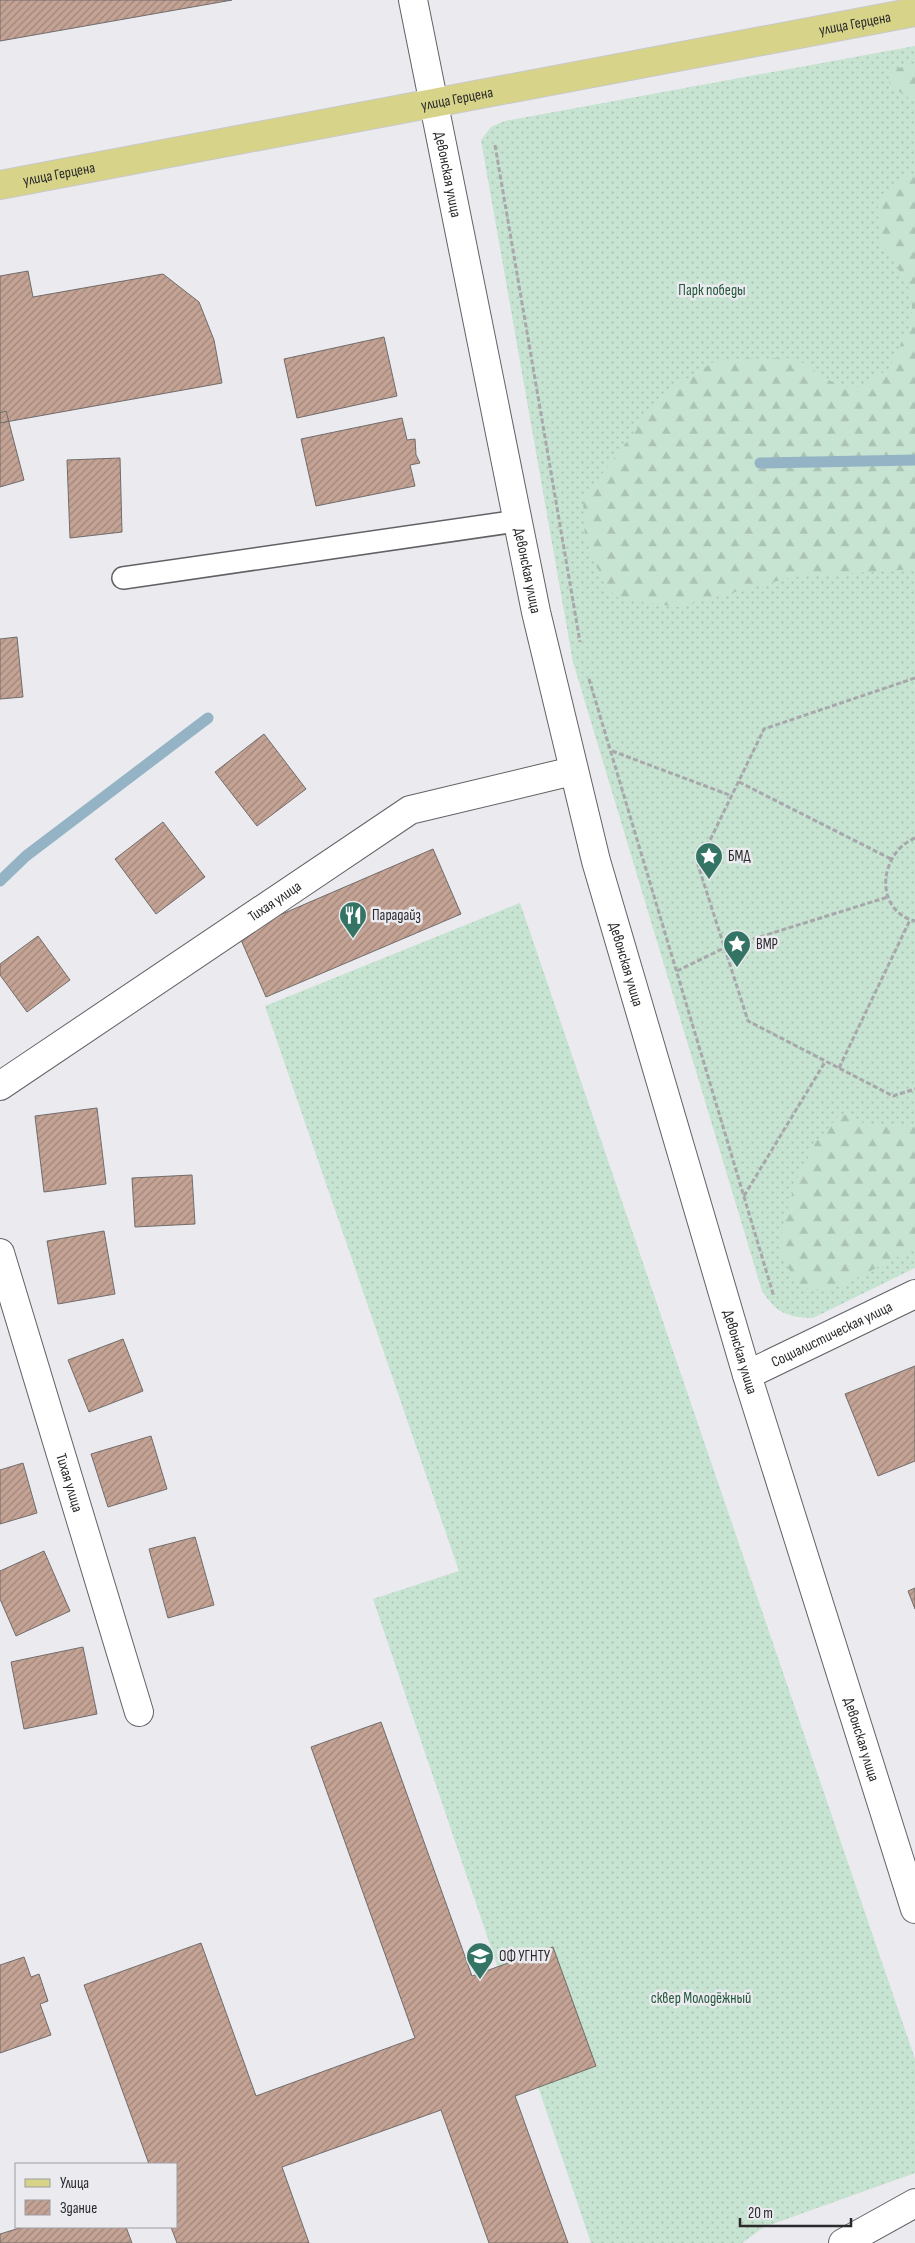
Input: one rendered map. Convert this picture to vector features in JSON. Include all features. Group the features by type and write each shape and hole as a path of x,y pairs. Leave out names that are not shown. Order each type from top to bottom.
{"main road":[{"name":"Девонская улица","path":"413,0 432,104 536,612 596,861 747,1375 915,1908"},
{"name":"улица Герцена","path":"0,185 915,12"},
{"name":"Тихая улица","path":"0,1086 410,810 573,771"},
{"name":"Тихая улица","path":"0,1253 139,1712"},
{"name":"Социалистическая улица","path":"747,1375 915,1294"},
{"path":"842,2243 915,2203"}],"lane":[{"path":"123,578 517,521"}],"path":[{"path":"495,145 581,651"},
{"path":"586,670 774,1297"},
{"path":"915,678 764,730 698,865 748,1021 893,1096 915,1089"},
{"path":"611,751 732,796"},
{"path":"739,782 890,859"},
{"path":"915,838 900,846 890,859 886,871 885,884 888,896 897,910 910,920 915,921"},
{"path":"677,970 724,948 888,896"},
{"path":"839,1068 910,920"},
{"path":"744,1196 825,1062"}],"green space":[{"name":"Парк победы","path":"915,46 915,1268 813,1318 789,1315 783,1312 772,1304 762,1291 573,662 481,140 491,127 505,121"},
{"path":"915,63 915,102 889,85 892,70"},
{"path":"915,174 915,569 792,577 678,607 620,599 607,589 585,539 583,499 664,393 718,359 795,358 840,387 859,387 889,369 912,320 912,302 907,283 881,242 877,209 885,195 903,178"},
{"name":"сквер Молодёжный","path":"520,903 915,2059 915,2173 764,2227 742,2243 591,2243 373,1599 459,1571 265,1006"},
{"path":"840,1114 853,1116 863,1123 874,1125 915,1127 915,1248 847,1283 822,1291 799,1287 781,1255 782,1229 796,1180 816,1142"}],"building":[{"path":"0,0 232,0 0,41"},
{"path":"28,271 33,297 163,274 199,302 214,340 222,383 0,423 0,276"},
{"path":"384,337 397,396 297,418 284,359"},
{"path":"6,411 24,480 0,487 0,413"},
{"path":"402,418 407,440 415,439 416,455 420,463 410,465 415,486 316,506 301,439"},
{"path":"120,458 122,532 70,538 67,460"},
{"path":"17,637 23,697 0,699 0,639"},
{"path":"264,734 306,789 257,826 215,772"},
{"path":"163,822 205,877 156,914 115,859"},
{"path":"433,849 461,914 266,997 238,933"},
{"path":"38,936 70,980 27,1012 0,975 0,964"},
{"path":"97,1108 106,1184 44,1192 35,1116"},
{"path":"192,1175 195,1224 135,1227 132,1178"},
{"path":"104,1231 115,1294 58,1304 47,1241"},
{"path":"123,1339 143,1391 89,1412 68,1360"},
{"path":"915,1366 915,1461 878,1476 845,1394"},
{"path":"151,1436 167,1489 108,1507 91,1454"},
{"path":"23,1463 37,1513 0,1524 0,1470"},
{"path":"195,1537 214,1605 168,1618 149,1549"},
{"path":"44,1551 70,1611 16,1636 0,1599 0,1571"},
{"path":"915,1588 915,1609 908,1591"},
{"path":"83,1647 97,1714 24,1729 11,1662"},
{"name":"ОФ УГНТУ","path":"381,1722 472,1976 553,1947 596,2066 515,2096 568,2243 489,2243 441,2110 282,2167 309,2243 177,2243 171,2228 178,2228 178,2163 149,2163 84,1985 201,1943 256,2096 415,2038 311,1747"},
{"path":"24,1957 31,1977 39,1974 48,2001 40,2004 51,2035 0,2053 0,1965"},
{"path":"20,2228 126,2228 132,2243 0,2243 0,2234"}],"waterway":[{"path":"760,463 915,460"},
{"path":"0,881 26,856 208,718"}],"place":[{"name":"БМД","path":"709,880"},
{"name":"Парадайз","path":"353,939"},
{"name":"BMP","path":"737,968"},
{"name":"ОФ УГНТУ","path":"480,1980"}]}
